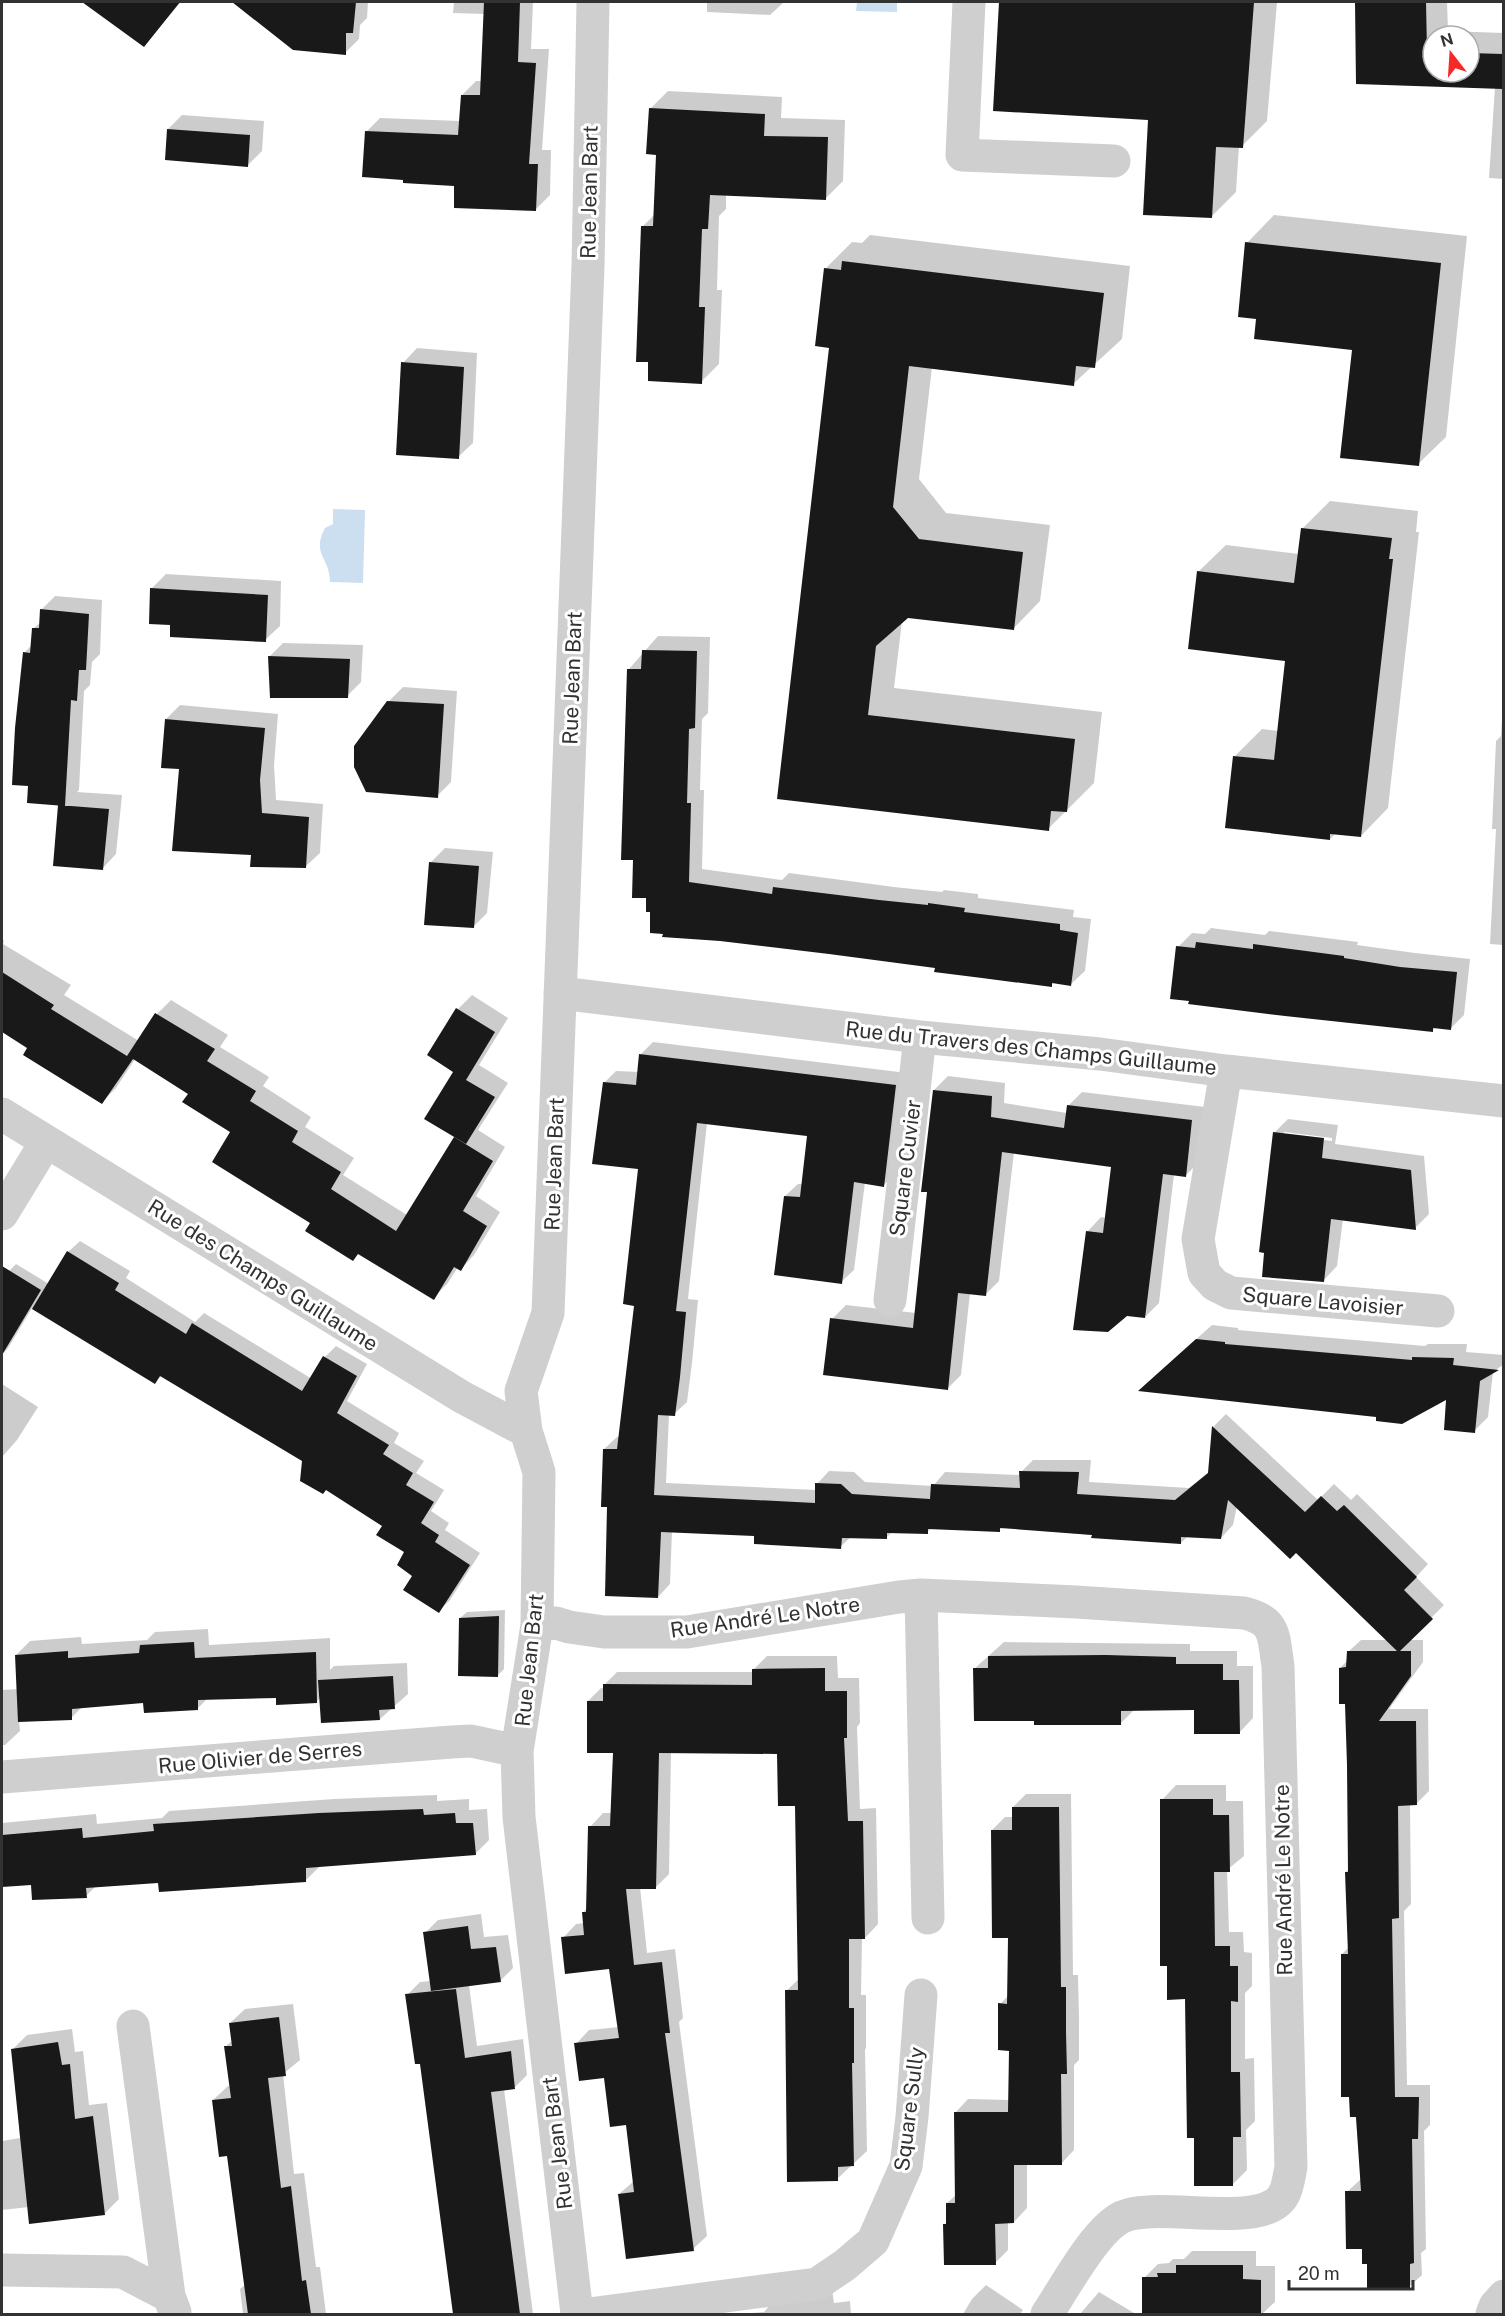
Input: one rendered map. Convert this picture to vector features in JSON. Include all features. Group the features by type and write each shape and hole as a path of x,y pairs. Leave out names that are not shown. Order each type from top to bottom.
{"street":[{"name":"Rue Jean Bart","path":"577,2314 519,1817 518,1751 537,1625 539,1472 526,1431 521,1391 549,1312 588,266 593,2"},
{"path":"969,2 962,155 1114,161"},
{"name":"Rue du Travers des Champs Guillaume","path":"560,993 920,1037 1100,1054 1226,1071 1503,1101"},
{"name":"Square Cuvier","path":"890,1300 920,1037"},
{"name":"Square Lavoisier","path":"1226,1071 1198,1239 1204,1273 1215,1286 1231,1293 1438,1311"},
{"name":"Rue des Champs Guillaume","path":"2,1114 462,1398 526,1431"},
{"path":"2,1214 46,1142"},
{"path":"921,1595 928,1918"},
{"name":"Rue André Le Notre","path":"537,1625 556,1623 604,1632 687,1632 921,1595 1244,1613 1259,1617 1272,1629 1278,1666 1291,2167 1284,2195 1271,2207 1251,2213 1150,2212 1122,2217 1103,2231 1047,2314"},
{"name":"Rue Olivier de Serres","path":"2,1777 471,1741 518,1751"},
{"name":"Square Sully","path":"589,2314 817,2284 845,2265 873,2241 906,2166 921,1995"},
{"path":"133,2026 172,2305"},
{"path":"2,2270 123,2272 172,2305"},
{"path":"1492,2314 1503,2296"}],"water":[{"path":"857,2 897,2 897,12 856,11"},
{"path":"333,509 365,510 363,583 330,582 320,544 325,528 333,524"}],"building":[{"path":"82,2 180,2 144,47"},
{"path":"232,2 356,2 353,33 346,33 346,55 293,50"},
{"path":"484,2 520,2 518,62 536,63 529,164 538,164 536,211 454,208 454,186 403,183 403,180 362,177 365,131 458,135 461,95 480,95"},
{"path":"999,2 1254,2 1243,148 1216,147 1212,218 1143,215 1148,120 993,111"},
{"path":"1355,2 1426,2 1426,24 1421,24 1421,84 1481,84 1481,53 1503,54 1503,89 1356,84"},
{"path":"649,108 765,114 764,136 828,137 826,200 710,195 708,229 702,229 699,307 705,307 702,384 648,381 648,362 636,362 641,226 653,226 656,155 646,154"},
{"path":"167,129 250,135 248,167 165,160"},
{"path":"1245,242 1441,263 1419,466 1340,458 1352,350 1254,339 1256,319 1238,317"},
{"path":"842,261 1104,293 1095,368 1076,366 1074,386 909,366 893,507 919,539 1023,552 1014,630 908,618 876,646 868,715 1075,739 1067,812 1051,811 1049,831 777,799 829,348 815,346 824,268 841,270"},
{"path":"401,362 464,367 459,459 396,455"},
{"path":"1301,528 1392,538 1389,559 1393,559 1361,837 1330,834 1330,840 1225,828 1233,756 1274,760 1285,661 1188,649 1197,571 1294,583"},
{"path":"150,588 268,595 266,642 170,637 170,625 149,624"},
{"path":"40,609 89,614 86,670 79,670 77,701 71,700 65,806 27,803 28,786 12,785 23,652 30,653 32,628 39,628"},
{"path":"642,650 697,651 695,728 689,729 687,803 691,803 689,882 772,894 773,887 879,900 928,905 928,903 965,908 964,912 1060,924 1060,930 1078,933 1071,986 1052,983 1052,987 934,972 935,968 720,941 662,937 663,934 650,933 650,912 646,912 646,898 632,898 633,860 621,860 627,669 641,669"},
{"path":"268,656 350,659 348,698 270,698"},
{"path":"387,701 444,704 438,798 366,792 354,767 354,746"},
{"path":"165,719 265,728 260,780 262,813 309,817 306,868 250,867 251,855 172,851 179,769 161,768"},
{"path":"58,805 109,809 103,870 53,866"},
{"path":"429,862 479,866 474,928 424,925"},
{"path":"1196,942 1253,949 1253,944 1344,956 1344,958 1400,967 1457,972 1451,1030 1433,1028 1433,1032 1285,1016 1188,1004 1189,1001 1170,999 1176,946 1195,948"},
{"path":"2,972 54,1005 51,1009 127,1056 155,1013 215,1049 207,1061 256,1091 250,1101 298,1131 292,1142 341,1172 331,1189 396,1231 454,1137 493,1161 463,1211 487,1226 461,1271 454,1267 434,1300 358,1254 353,1261 305,1231 310,1223 212,1162 230,1132 182,1102 188,1094 133,1059 102,1104 23,1055 27,1048 2,1032"},
{"path":"456,1008 495,1032 466,1080 495,1097 466,1144 424,1119 453,1072 427,1055"},
{"path":"639,1054 896,1085 884,1187 854,1182 842,1284 774,1275 784,1196 800,1197 807,1136 697,1123 676,1311 686,1312 680,1377 675,1416 658,1415 654,1495 815,1503 815,1483 841,1484 852,1494 930,1499 931,1484 1020,1488 1019,1471 1079,1472 1077,1494 1175,1500 1208,1473 1212,1426 1305,1512 1321,1496 1337,1511 1344,1505 1417,1577 1404,1590 1433,1619 1400,1651 1411,1651 1411,1676 1379,1721 1416,1721 1417,1805 1398,1806 1399,1918 1392,1919 1395,2097 1419,2097 1418,2139 1412,2139 1414,2263 1410,2264 1410,2289 1367,2289 1367,2264 1362,2264 1362,2249 1346,2249 1345,2191 1361,2191 1356,2117 1350,2117 1349,2097 1341,2097 1341,1954 1348,1954 1345,1872 1348,1872 1345,1704 1339,1704 1339,1668 1346,1667 1347,1651 1397,1651 1296,1553 1290,1559 1228,1500 1221,1539 1181,1537 1181,1544 1091,1538 1092,1535 1000,1528 1000,1532 928,1529 928,1534 887,1533 887,1539 842,1538 841,1549 754,1544 754,1536 661,1532 658,1598 605,1596 607,1507 601,1507 603,1449 617,1449 634,1306 623,1304 638,1169 592,1164 603,1082 636,1085"},
{"path":"933,1090 992,1096 991,1117 1064,1128 1067,1105 1192,1120 1186,1177 1163,1174 1145,1318 1127,1316 1108,1332 1073,1330 1086,1231 1103,1233 1111,1167 1002,1152 986,1296 958,1293 948,1390 823,1375 830,1318 913,1328 927,1192 921,1192"},
{"path":"1273,1132 1324,1138 1322,1158 1411,1170 1416,1230 1331,1219 1324,1282 1262,1277 1264,1253 1259,1252"},
{"path":"67,1251 119,1283 115,1290 186,1334 192,1323 302,1391 323,1356 357,1376 337,1413 389,1445 383,1454 413,1473 406,1485 434,1502 421,1523 439,1535 435,1542 470,1565 439,1613 403,1590 412,1576 397,1565 404,1552 376,1535 382,1526 326,1490 323,1494 300,1481 302,1461 160,1376 155,1384 32,1309"},
{"path":"2,1266 41,1290 2,1355"},
{"path":"1196,1339 1225,1342 1225,1344 1412,1360 1412,1357 1454,1358 1453,1365 1499,1370 1480,1381 1475,1433 1444,1430 1446,1400 1402,1424 1376,1421 1376,1417 1138,1391"},
{"path":"499,1616 498,1677 458,1676 459,1618"},
{"path":"194,1642 195,1658 316,1652 317,1703 276,1705 276,1698 198,1700 198,1710 144,1713 143,1703 72,1709 72,1720 18,1722 15,1655 68,1651 68,1658 139,1653 140,1645"},
{"path":"988,1656 1176,1657 1176,1664 1223,1664 1223,1680 1239,1680 1240,1734 1194,1734 1194,1710 1121,1711 1121,1725 1034,1725 1034,1721 974,1721 973,1668 988,1668"},
{"path":"825,1668 825,1691 847,1691 847,1738 844,1738 848,1821 863,1821 865,1939 849,1939 849,2008 854,2008 854,2063 852,2063 854,2166 838,2167 838,2181 787,2182 785,1990 798,1990 795,1806 778,1806 777,1754 659,1753 656,1889 626,1889 634,1965 662,1962 670,2033 665,2033 694,2251 626,2259 618,2194 634,2192 626,2125 610,2127 604,2078 579,2081 574,2043 619,2038 609,1969 565,1974 561,1937 584,1935 582,1912 586,1912 588,1826 610,1826 613,1753 587,1753 587,1701 603,1701 603,1684 752,1685 752,1669"},
{"path":"393,1676 395,1709 379,1710 380,1720 321,1723 318,1680"},
{"path":"1160,1799 1213,1799 1213,1815 1229,1815 1230,1872 1214,1872 1215,1946 1230,1946 1230,1966 1238,1966 1238,2002 1231,2001 1231,2072 1240,2072 1241,2137 1233,2137 1233,2186 1194,2186 1194,2138 1187,2138 1185,1999 1167,2000 1167,1966 1160,1966"},
{"path":"1012,1807 1059,1807 1061,1987 1066,1987 1067,2074 1061,2074 1062,2165 1014,2165 1014,2223 995,2224 996,2265 944,2265 943,2224 946,2224 946,2203 955,2203 954,2112 1008,2112 1009,2051 998,2050 998,2003 1007,2004 1008,1938 992,1938 991,1830 1012,1830"},
{"path":"423,1809 424,1815 455,1813 456,1823 473,1823 476,1855 306,1868 306,1882 159,1892 158,1883 86,1888 87,1898 32,1900 31,1885 2,1887 2,1835 82,1828 83,1838 154,1831 153,1824"},
{"path":"468,1926 471,1949 496,1947 501,1982 431,1991 423,1932"},
{"path":"456,1989 465,2058 511,2051 515,2089 491,2092 520,2314 453,2314 420,2064 415,2064 405,1994"},
{"path":"279,2017 286,2076 268,2078 281,2188 291,2186 302,2281 306,2280 311,2314 248,2314 227,2156 219,2157 212,2100 231,2098 224,2046 232,2046 229,2023"},
{"path":"58,2042 62,2065 70,2064 75,2119 93,2116 105,2215 29,2224 11,2049"},
{"path":"1176,2265 1243,2265 1243,2279 1261,2280 1261,2314 1142,2314 1142,2277 1158,2277 1157,2273 1176,2273"}]}
